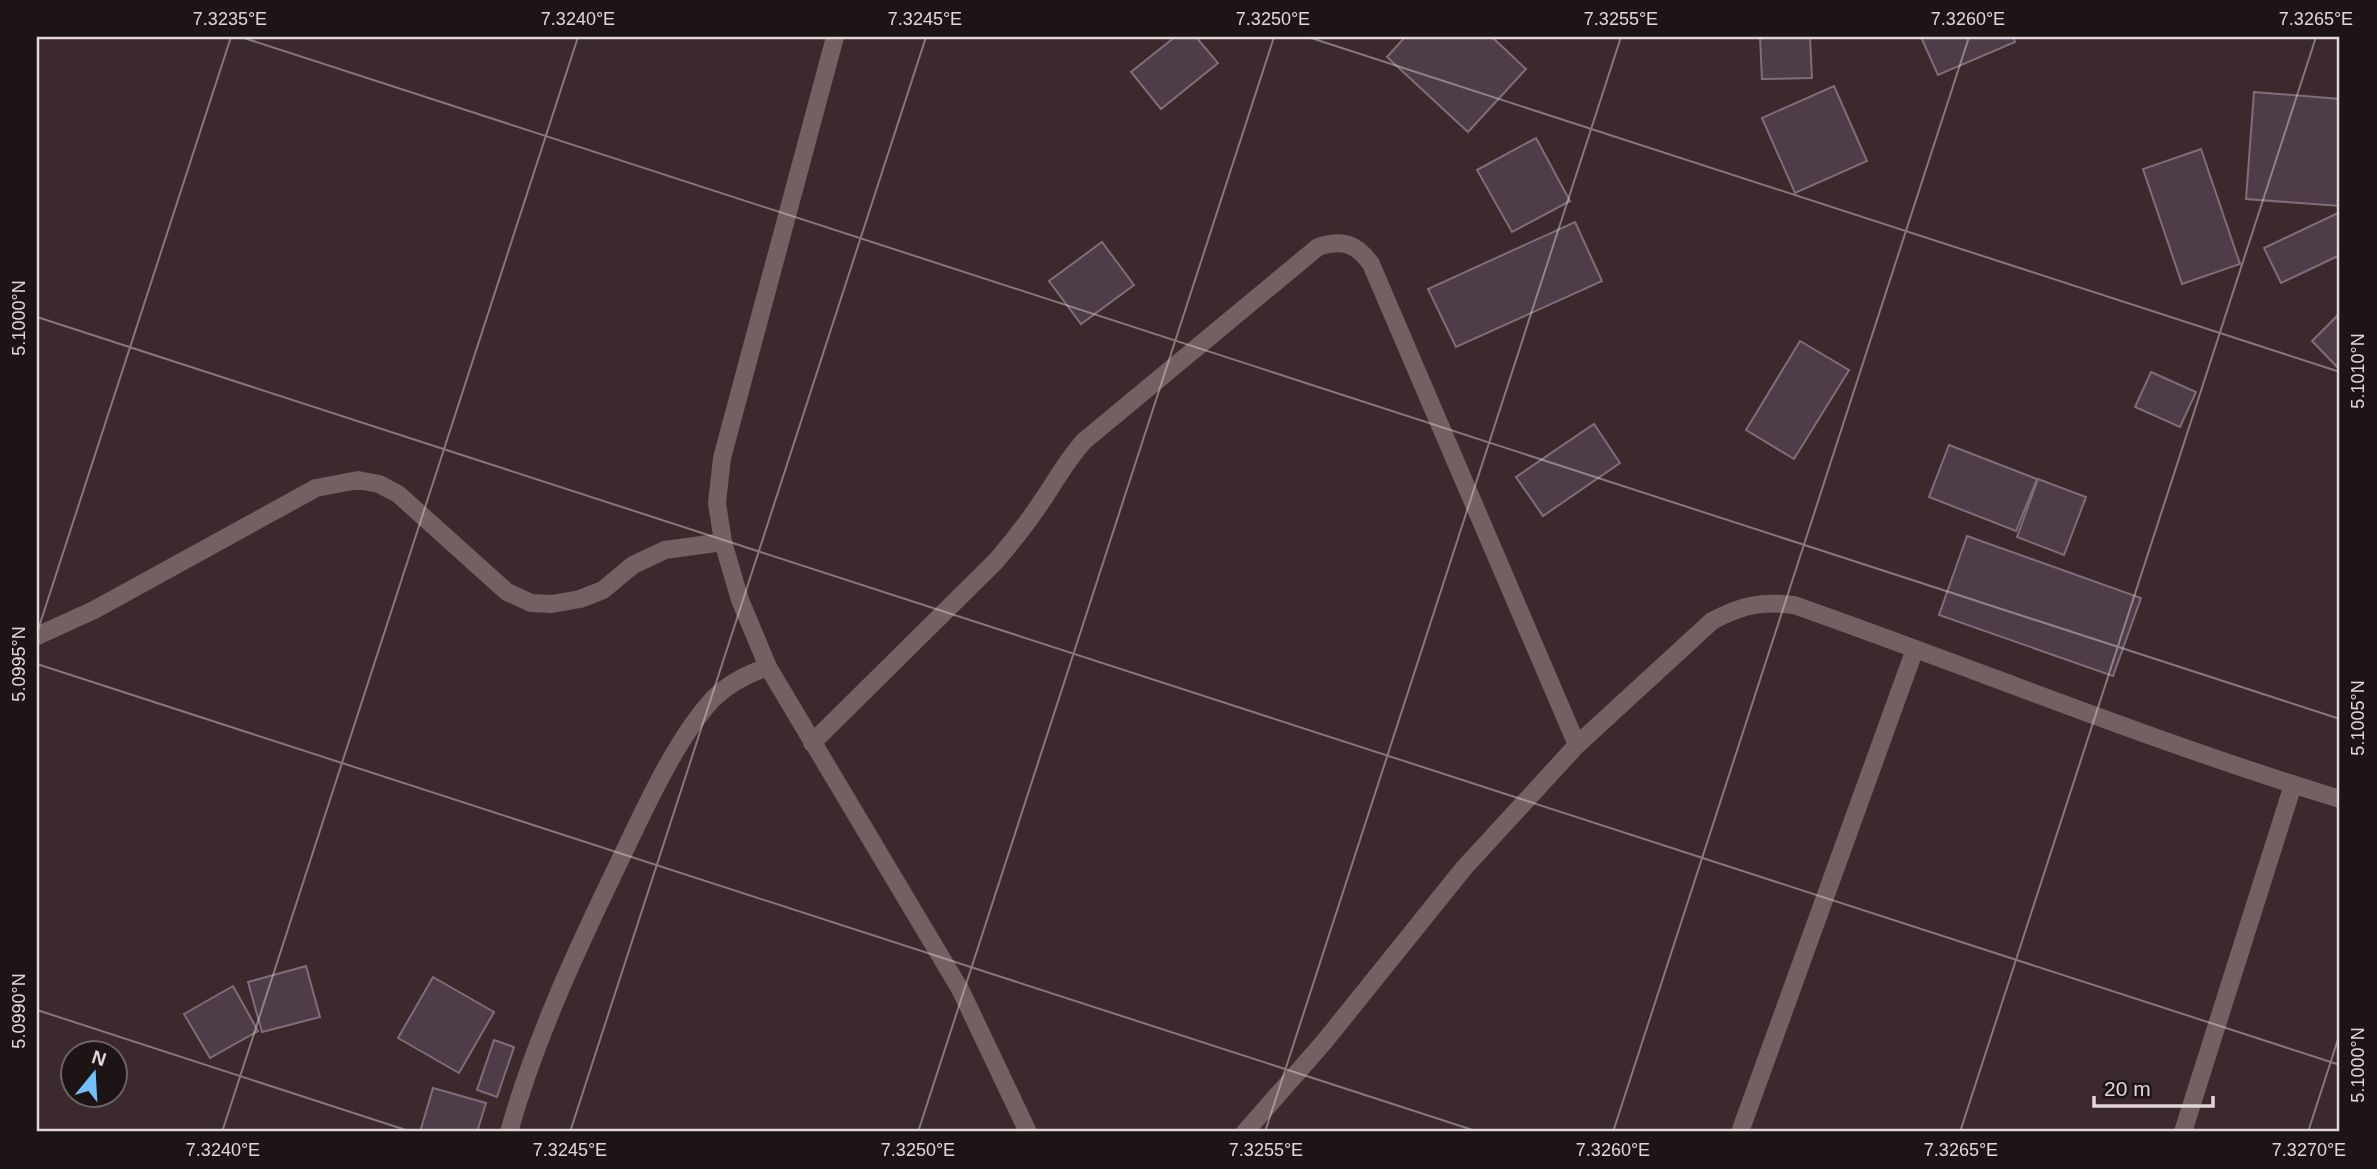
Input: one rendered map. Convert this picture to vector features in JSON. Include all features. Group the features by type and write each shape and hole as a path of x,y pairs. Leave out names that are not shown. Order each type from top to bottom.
{"street":[{"path":"835,37 722,458 717,503 723,542 740,600 768,667 960,989 1028,1132"},
{"path":"812,744 996,561 1047,494 1064,464 1084,441 1318,247 1332,242 1347,243 1355,247 1371,264 1577,745"},
{"path":"37,636 94,610 316,488 358,480 379,484 398,494 507,592 531,603 552,604 580,600 603,590 633,565 664,550 723,542"},
{"path":"1245,1132 1324,1042 1464,868 1577,745 1712,621 1752,604 1770,602 1794,605 2293,785 2340,799"},
{"path":"1740,1132 1915,649"},
{"path":"509,1132 520,1094 577,949 645,808 685,736 713,699 740,677 768,667"},
{"path":"2183,1132 2293,785"}],"building":[{"path":"1175,37 1196,37 1218,63 1161,109 1131,72"},
{"path":"1405,37 1492,37 1526,69 1468,132 1387,57"},
{"path":"1760,37 1810,37 1812,78 1762,79"},
{"path":"1921,37 2013,37 2015,42 1938,75"},
{"path":"1834,86 1867,161 1795,193 1762,118"},
{"path":"2254,92 2340,99 2340,206 2246,199"},
{"path":"1536,138 1570,201 1512,232 1477,170"},
{"path":"2201,149 2240,264 2182,284 2143,169"},
{"path":"2340,212 2340,255 2281,283 2264,248"},
{"path":"1575,222 1602,281 1456,347 1428,289"},
{"path":"1102,242 1134,285 1081,324 1049,281"},
{"path":"2340,313 2340,370 2312,341"},
{"path":"1800,341 1849,370 1794,459 1746,430"},
{"path":"2151,372 2196,392 2180,427 2135,407"},
{"path":"1594,424 1620,463 1543,516 1516,477"},
{"path":"1949,445 2037,479 2016,531 1929,497"},
{"path":"2038,479 2086,497 2064,555 2017,537"},
{"path":"1967,536 2141,598 2113,676 1939,615"},
{"path":"306,966 320,1017 262,1032 248,982"},
{"path":"433,977 494,1012 459,1073 398,1038"},
{"path":"233,986 258,1031 210,1058 184,1014"},
{"path":"494,1040 514,1047 497,1097 477,1090"},
{"path":"433,1088 486,1103 477,1132 420,1132"}]}
